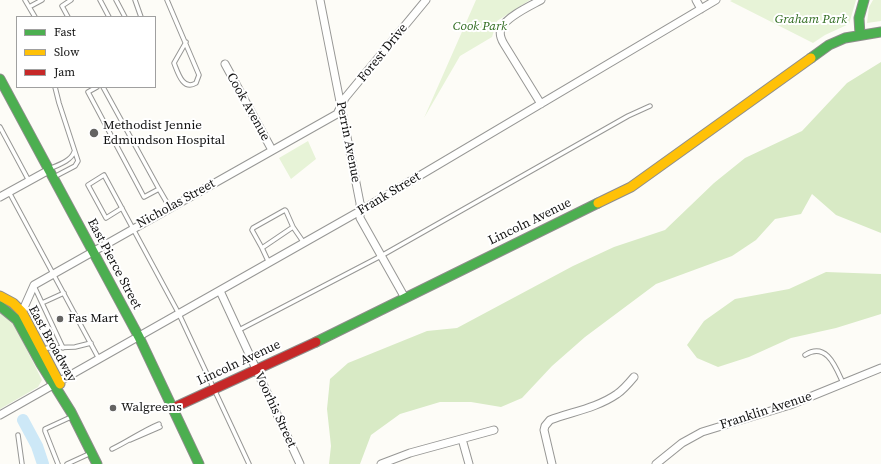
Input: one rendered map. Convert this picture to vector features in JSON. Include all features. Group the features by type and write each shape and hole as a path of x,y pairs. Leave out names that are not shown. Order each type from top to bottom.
{"street":[{"name":"Perrin Avenue","path":"320,0 360,202 360,218 405,298"},
{"name":"Forest Drive","path":"341,106 345,98 426,0"},
{"path":"541,0 516,14 506,22 502,26 500,35 541,104"},
{"path":"696,0 701,9"},
{"name":"Frank Street","path":"0,415 360,211 716,0"},
{"path":"860,35 859,18 864,0"},
{"name":"Lincoln Avenue","path":"173,408 257,370 631,187 829,46 845,38 881,32"},
{"name":"Cook Avenue","path":"224,64 272,150"},
{"name":"East Pierce Street","path":"0,79 139,337 198,464"},
{"name":"Nicholas Street","path":"34,285 337,114 341,106"},
{"path":"0,197 29,181 51,174"},
{"path":"22,312 34,285"},
{"name":"Voorhis Street","path":"220,291 300,464"},
{"name":"East Broadway","path":"0,296 13,303 22,312 43,351 57,383"},
{"name":"East Broadway","path":"0,306 16,320 67,399 72,414 97,464"},
{"name":"Franklin Avenue","path":"656,464 693,436 790,405 881,368"},
{"path":"552,464 544,430 545,426 550,420 598,404 611,398 634,377"},
{"path":"381,464 410,453 494,430"},
{"path":"462,439 469,464"}],"lane":[{"path":"25,0 34,16"},
{"path":"29,7 42,0"},
{"path":"67,16 62,6 71,0"},
{"path":"100,0 108,16"},
{"path":"116,0 124,16"},
{"path":"135,0 140,16"},
{"path":"167,0 186,42 199,75 196,83 189,86 181,80 174,63 186,42"},
{"path":"51,174 75,166 78,162 59,103 56,88"},
{"path":"95,88 88,92 144,197 159,189"},
{"path":"104,88 170,208"},
{"path":"238,330 381,256 628,116 650,106"},
{"path":"0,127 29,181"},
{"path":"51,174 69,159 75,150"},
{"path":"122,208 106,218 88,185 104,175 122,208 179,314 249,464"},
{"path":"9,192 99,359"},
{"path":"269,262 253,232 253,228 284,210 304,243"},
{"path":"262,248 293,227"},
{"path":"34,285 63,348"},
{"path":"42,303 64,293"},
{"path":"43,351 47,348 75,347 91,344"},
{"path":"805,355 810,352 824,353 832,360 843,383"},
{"path":"58,464 44,431 72,414"},
{"path":"112,449 140,432 159,425"},
{"path":"18,435 22,464"},
{"path":"67,464 92,452"}],"green space":[{"name":"Cook Park","path":"476,0 530,0 497,21 492,37 460,56 424,118"},
{"name":"Graham Park","path":"856,0 849,24 825,35 813,43 730,1"},
{"name":"Graham Park","path":"873,0 881,0 881,21 867,23 869,7"},
{"path":"881,62 881,233 836,215 812,194 801,214 775,219 756,240 732,256 656,284 585,337 552,366 522,398 501,407 471,402 440,402 400,414 371,435 360,464 329,464 331,446 327,409 330,379 348,363 427,331 457,328 573,266 614,247 665,230 714,183 745,158 802,131 847,83"},
{"path":"308,141 316,159 291,179 279,158"},
{"path":"826,272 881,274 881,314 836,328 791,338 749,357 718,367 697,358 687,345 704,321 735,299 789,289"},
{"path":"0,310 12,320 42,380 38,387 0,409"}],"waterway":[{"path":"23,420 37,446 43,464"}],"traffic: fast":[{"path":"860,35 859,18 864,0"},
{"path":"811,58 829,45 845,38 881,32"},
{"path":"0,79 139,337 199,464"},
{"path":"316,342 598,203"},
{"path":"0,306 17,320 41,364 71,412 97,464"}],"traffic: slow":[{"path":"598,203 631,187 811,58"},
{"path":"0,296 13,303 22,312 60,384"}],"traffic: jam":[{"path":"173,408 316,342"}],"place":[{"name":"Methodist Jennie Edmundson Hospital","path":"94,133"},
{"name":"Fas Mart","path":"60,319"},
{"name":"Walgreens","path":"113,408"}]}
